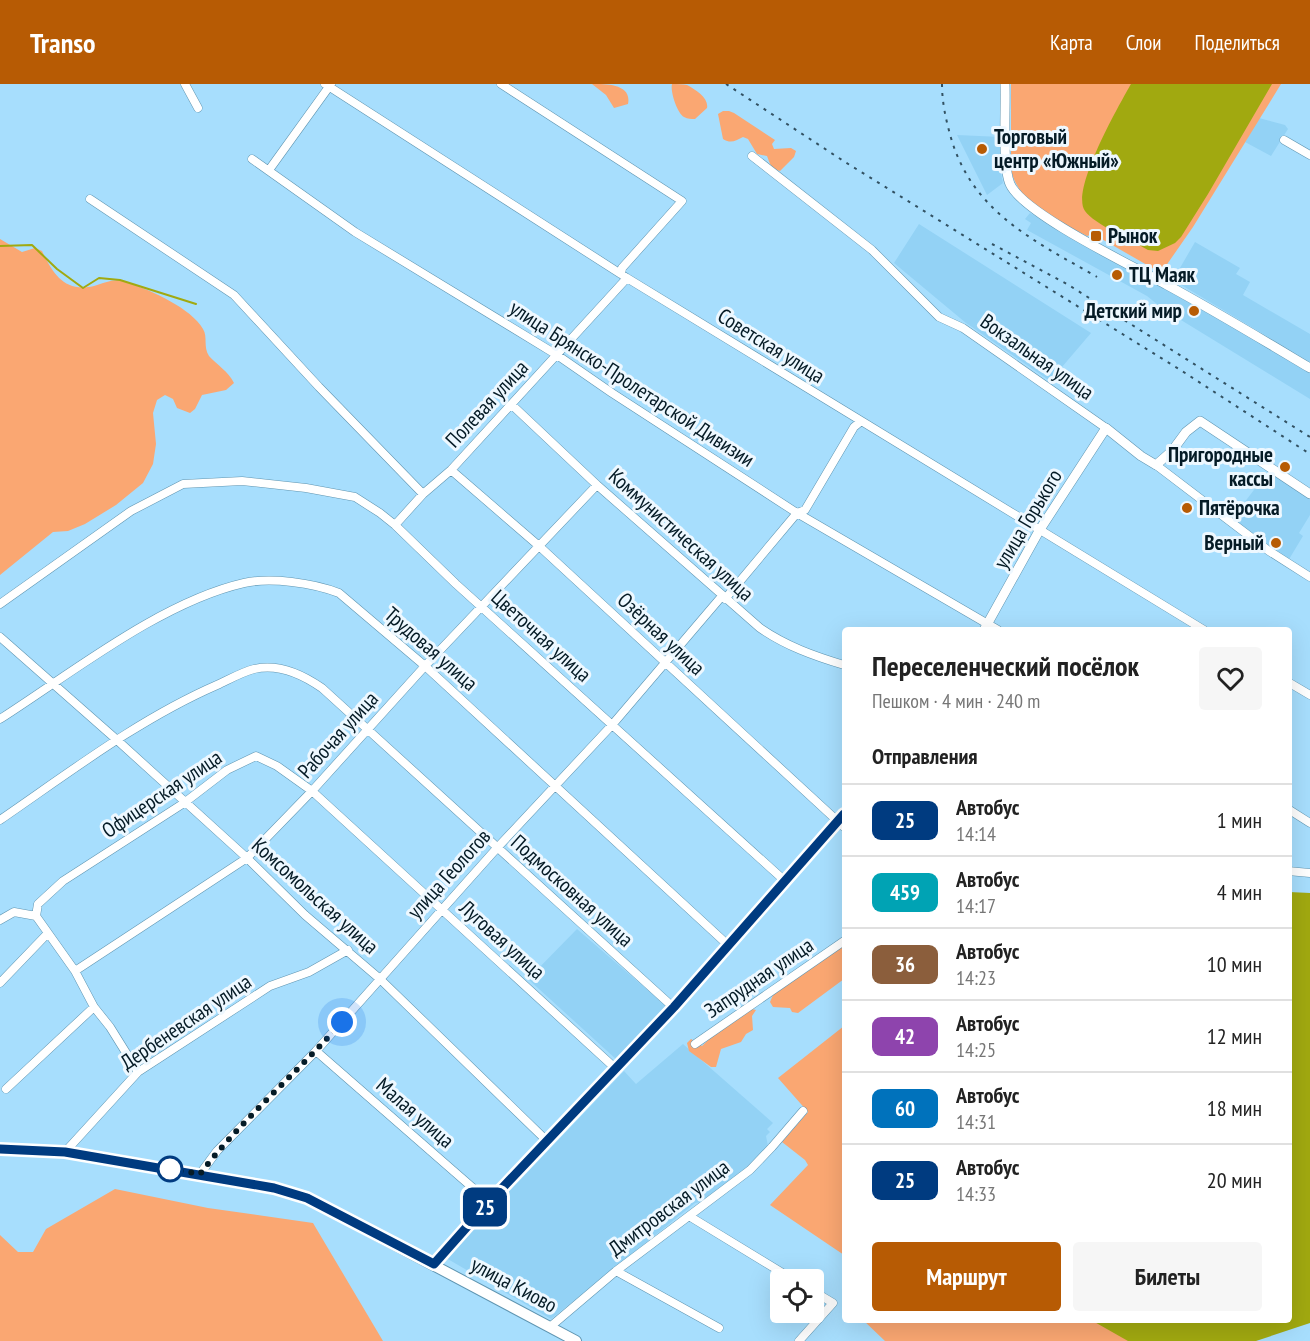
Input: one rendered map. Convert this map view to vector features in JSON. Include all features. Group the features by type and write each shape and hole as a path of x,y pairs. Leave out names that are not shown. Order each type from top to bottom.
{"main road":[{"name":"улица Киово","path":"0,1149 65,1152 274,1188 307,1198 576,1341"}],"street":[{"path":"185,84 198,108"},
{"name":"Полевая улица","path":"395,525 423,494 452,470 557,355 624,276 622,268 682,201 501,84"},
{"path":"1005,84 1006,169 1011,186 1022,200 1073,233 1310,368"},
{"path":"269,170 328,85"},
{"name":"Советская улица","path":"328,85 624,276 1199,627"},
{"path":"1284,140 1310,155"},
{"name":"Вокзальная улица","path":"752,156 872,250 939,317 963,328 1106,428 1269,551 1310,577"},
{"name":"улица Брянско-Пролетарской Дивизии","path":"252,159 355,232 557,355 797,513 986,627"},
{"path":"90,199 234,295 423,494"},
{"name":"Коммунистическая улица","path":"512,405 597,485 724,598 775,639 818,658 842,664"},
{"path":"1156,465 1172,451 1186,432 1200,421 1310,494"},
{"name":"улица Геологов","path":"200,1174 217,1151 316,1051 496,848 612,725 797,513 805,510 854,427 860,422"},
{"name":"улица Горького","path":"986,627 1039,531 1106,428"},
{"name":"Озёрная улица","path":"452,470 842,821"},
{"name":"Цветочная улица","path":"0,604 131,511 183,484 242,481 306,488 355,497 395,525 785,881"},
{"name":"Рабочая улица","path":"75,971 247,858 597,485"},
{"name":"Трудовая улица","path":"0,719 117,641 188,602 245,583 280,582 322,587 339,593 425,666 728,945"},
{"name":"Комсомольская улица","path":"0,637 4,646 54,684 247,858 305,915 380,979 547,1141"},
{"name":"Подмосковная улица","path":"0,820 117,740 182,700 253,669 272,668 301,674 322,687 496,848 674,1007"},
{"path":"1292,685 1310,696"},
{"name":"Офицерская улица","path":"36,916 38,904 63,881 184,803 227,770 256,756 277,766 312,791"},
{"name":"Луговая улица","path":"312,791 615,1068"},
{"path":"1292,812 1310,823"},
{"path":"434,1264 489,1202 674,1007 785,881 842,821"},
{"path":"1292,871 1310,873"},
{"path":"0,920 14,912 36,916 75,971 94,1007 110,1027 138,1072"},
{"path":"0,983 48,933"},
{"name":"Запрудная улица","path":"694,1044 842,942"},
{"name":"Дербеневская улица","path":"65,1152 138,1072 270,986 309,972 348,950"},
{"path":"6,1089 94,1007"},
{"name":"Малая улица","path":"316,1051 489,1202"},
{"name":"Дмитровская улица","path":"550,1327 616,1271 750,1170 803,1111"},
{"path":"689,1216 776,1269"},
{"path":"616,1271 719,1328"},
{"path":"824,1298 833,1303 824,1313"},
{"path":"799,1341 815,1323"}],"shaded area":[{"path":"592,84 617,86 626,92 628,104 614,108 606,95"},
{"path":"672,84 687,85 694,89 704,98 707,108 695,119 688,119 681,115 672,92"},
{"path":"1011,84 1281,84 1193,227 1161,273 1093,234 1087,236 1052,218 1022,193 1011,170"},
{"path":"1131,84 1272,84 1181,237 1175,243 1158,251 1148,250 1097,221 1085,211 1082,201 1084,186 1098,148"},
{"path":"723,111 734,113 775,140 772,144 774,149 791,148 796,151 794,157 780,171 770,164 767,156 757,154 748,139 743,137 731,142 726,141 723,139 718,114"},
{"path":"1259,118 1285,125 1288,129 1271,156 1245,142"},
{"path":"957,135 1001,137 1000,169 1003,183 987,195"},
{"path":"1030,213 1310,371 1310,399 1163,309 1147,296 1027,230 1031,223 1025,219"},
{"path":"919,224 1091,333 1050,381 966,323 894,263"},
{"path":"0,239 22,252 35,248 42,251 61,280 75,287 94,286 120,280 138,286 180,307 190,314 203,329 209,356 234,383 226,390 202,395 195,409 190,413 177,408 173,399 165,395 157,400 153,413 156,444 153,464 143,483 116,505 85,524 68,531 53,532 0,575"},
{"path":"1195,242 1240,268 1236,274 1250,282 1243,295 1310,334 1310,362 1173,280"},
{"path":"1269,470 1310,499 1310,515 1299,533 1303,536 1288,561 1228,518 1241,507"},
{"path":"1292,892 1310,893 1310,1323 1256,1341 1128,1341 1096,1323 1292,1323"},
{"path":"577,929 667,1007 617,1060 528,979"},
{"path":"842,946 842,980 798,1013 792,1012 790,1008 773,1007 770,1002 773,995"},
{"path":"752,1009 756,1010 752,1016 753,1030 746,1034 741,1042 721,1049 716,1067 711,1067 689,1051 687,1043 691,1039 702,1046 712,1036"},
{"path":"842,1028 842,1254 770,1205 808,1165 782,1142 808,1112 778,1078"},
{"path":"683,1044 773,1123 767,1129 770,1132 766,1136 768,1146 750,1165 701,1202 695,1203 551,1319 446,1258 624,1071 636,1084"},
{"path":"115,1189 208,1208 313,1223 383,1341 0,1341 0,1235 18,1252 33,1252 46,1229"},
{"path":"866,1323 1152,1323 1149,1341 885,1341"}],"waterway":[{"path":"0,246 32,245 57,269 83,288 99,278 120,280 196,304"}],"railway":[{"path":"726,84 845,162 1182,371 1310,454"},
{"path":"942,84 951,138 961,164 974,186 1009,222 1029,237 1097,277"},
{"path":"992,244 1067,284 1310,437"}],"bus line":[{"name":"25","path":"0,1149 65,1152 274,1188 307,1198 434,1264 489,1202 674,1007 842,816"}],"place":[{"name":"Торговый центр «Южный»","path":"982,149"},
{"name":"Рынок","path":"1096,236"},
{"name":"ТЦ Маяк","path":"1117,275"},
{"name":"Детский мир","path":"1194,311"},
{"name":"Пригородные кассы","path":"1285,467"},
{"name":"Пятёрочка","path":"1187,508"},
{"name":"Верный","path":"1276,543"}],"route":[{"path":"170,1169 200,1174 217,1151 342,1022"}]}
